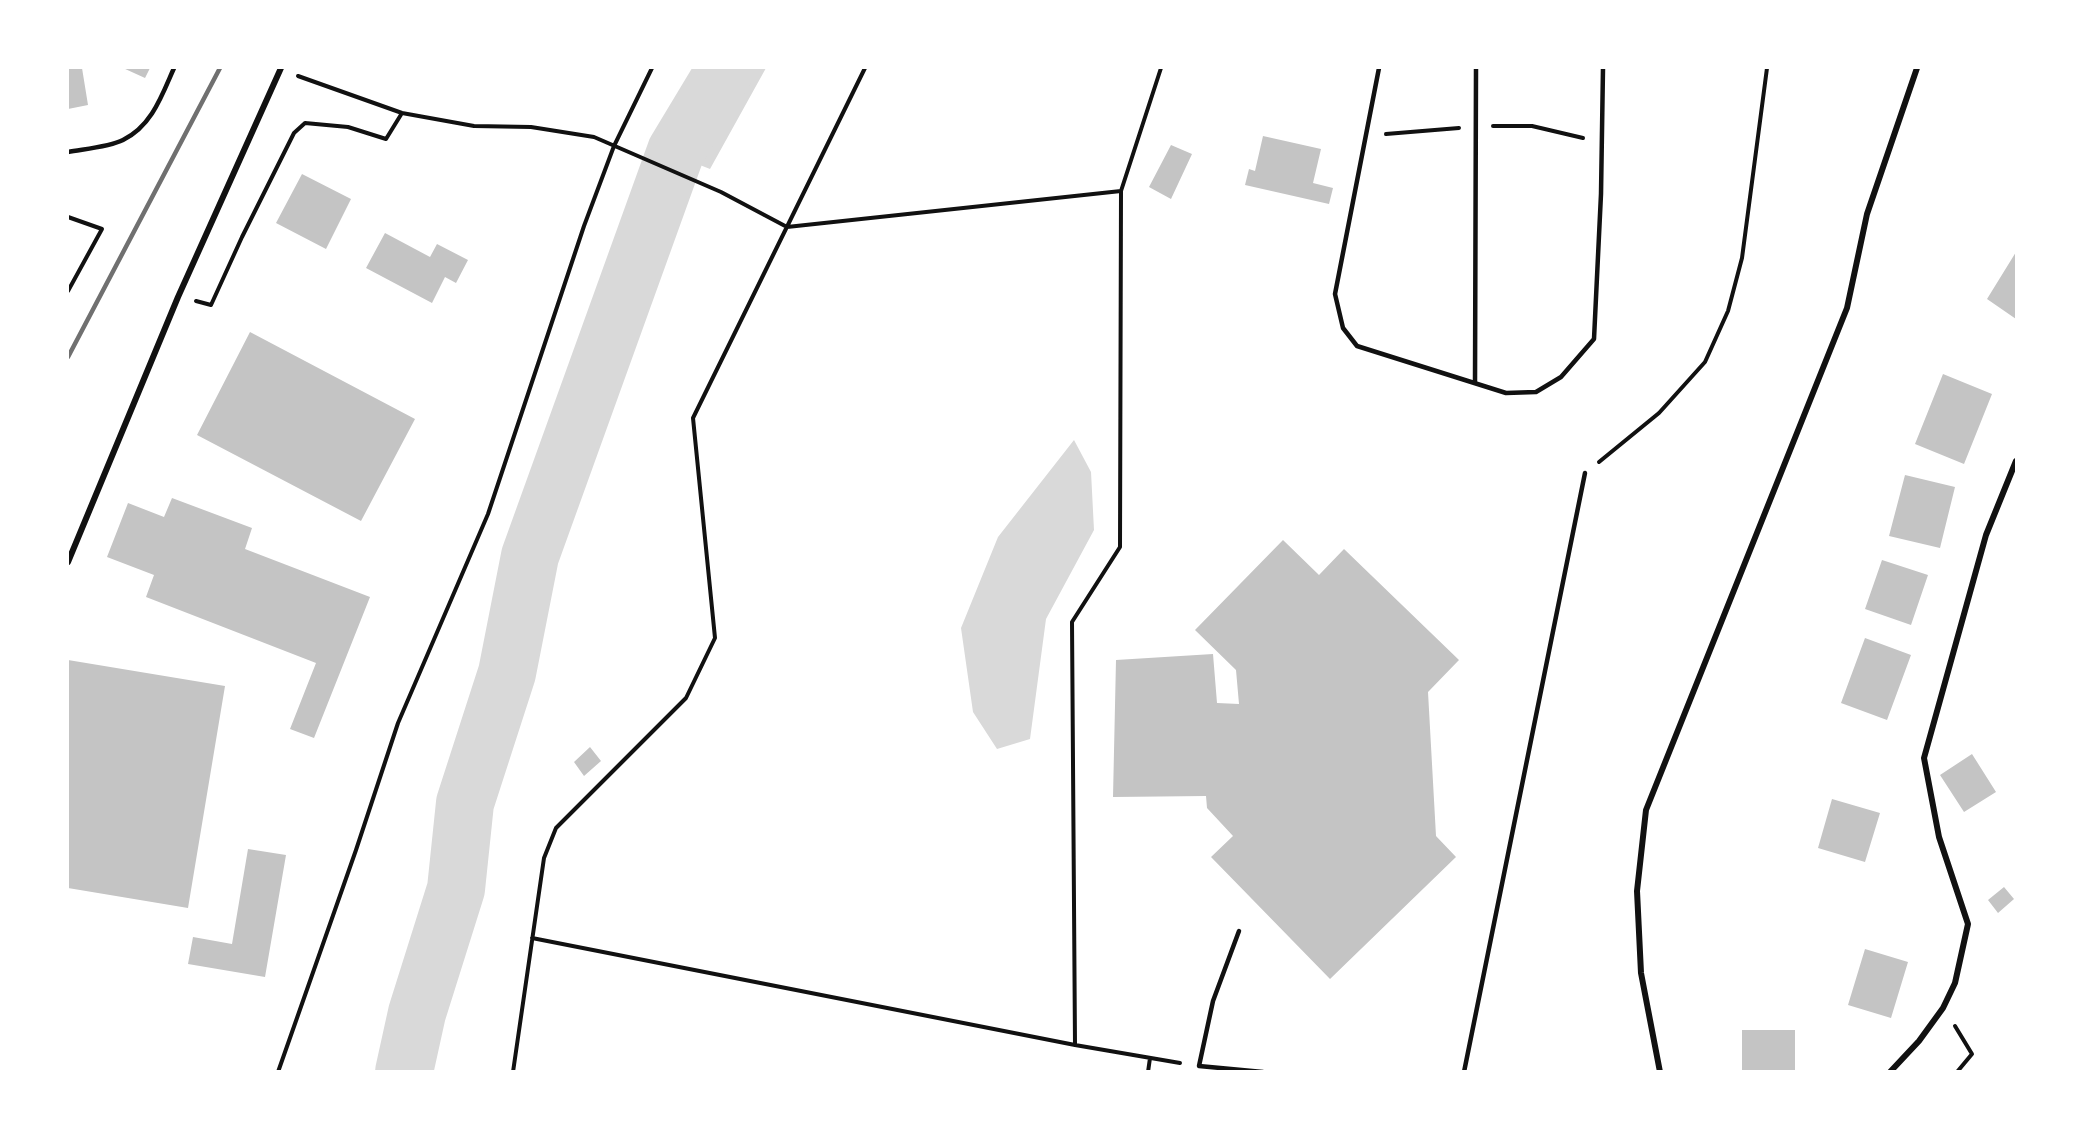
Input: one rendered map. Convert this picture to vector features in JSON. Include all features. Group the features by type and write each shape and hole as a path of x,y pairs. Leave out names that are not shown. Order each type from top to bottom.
{"street":[{"path":"1660,1071 1641,973 1637,891 1646,810 1847,308 1867,214 1917,68"},
{"path":"68,562 178,297 281,69"},
{"path":"1890,1071 1919,1041 1943,1008 1955,983 1968,924 1939,837 1924,758 1986,535 2016,461"}],"lane":[{"path":"68,152 122,140 143,127 158,105 174,68"},
{"path":"1379,68 1335,294 1343,328 1358,346 1506,393 1536,392 1561,377 1594,339 1601,194 1603,68"},
{"path":"1475,383 1476,68"},
{"path":"1464,1071 1585,473"},
{"path":"1239,931 1213,1001 1199,1066 1263,1071"}],"path":[{"path":"278,1071 398,723 488,514 584,226 614,146 652,68"},
{"path":"513,1071 544,858 556,828 686,698 714,638 693,418 865,68"},
{"path":"1075,1045 1072,622 1120,547 1121,191 1161,68"},
{"path":"1585,473 1659,413 1705,362 1710,352 1728,310 1743,258 1767,68"},
{"path":"281,69 402,113 474,126 531,127 594,137 721,192 787,227 1121,191"},
{"path":"178,297 211,305 294,133 305,123 348,127 386,139 402,113"},
{"path":"68,219 102,230 68,291"},
{"path":"532,938 1075,1045 1199,1066"},
{"path":"1943,1008 1972,1054 1957,1071"},
{"path":"1148,1071 1150,1058"}],"shaded area":[{"path":"698,68 766,68 710,169 657,148"},
{"path":"1074,440 1091,472 1094,530 1046,619 1030,739 997,749 973,712 961,628 998,537"}],"building":[{"path":"68,68 82,68 88,105 68,109"},
{"path":"123,68 150,68 145,78"},
{"path":"1263,136 1321,149 1313,183 1333,188 1329,204 1245,185 1249,169 1255,171"},
{"path":"1171,145 1192,154 1171,199 1149,187"},
{"path":"302,174 351,199 326,249 276,223"},
{"path":"385,233 430,257 437,244 468,260 456,283 445,277 432,303 366,268"},
{"path":"2016,252 2016,319 1987,299"},
{"path":"250,332 415,419 361,521 197,435"},
{"path":"1943,374 1992,394 1964,464 1915,444"},
{"path":"1905,475 1955,487 1940,548 1889,536"},
{"path":"172,498 252,528 245,549 370,597 314,738 290,729 316,663 146,597 154,575 107,557 128,503 164,517"},
{"path":"1283,540 1319,575 1344,549 1459,660 1428,692 1436,836 1456,857 1330,979 1211,857 1233,836 1207,808 1206,796 1113,797 1116,660 1213,654 1217,703 1239,704 1236,670 1195,630"},
{"path":"1882,560 1928,575 1911,625 1865,609"},
{"path":"1865,638 1911,655 1887,720 1841,703"},
{"path":"68,660 225,686 188,908 68,888"},
{"path":"590,747 601,761 584,776 574,762"},
{"path":"1972,754 1996,792 1964,812 1940,775"},
{"path":"1832,799 1880,813 1865,862 1818,848"},
{"path":"248,849 286,855 265,977 188,964 193,937 232,944"},
{"path":"2004,887 2014,899 1998,913 1988,900"},
{"path":"1865,949 1908,962 1891,1018 1848,1005"},
{"path":"1742,1030 1795,1030 1795,1072 1742,1072"}],"waterway":[{"path":"404,1072 417,1013 456,889 465,803 507,673 530,556 676,151 726,68"}],"railway":[{"path":"68,357 220,68"}]}
